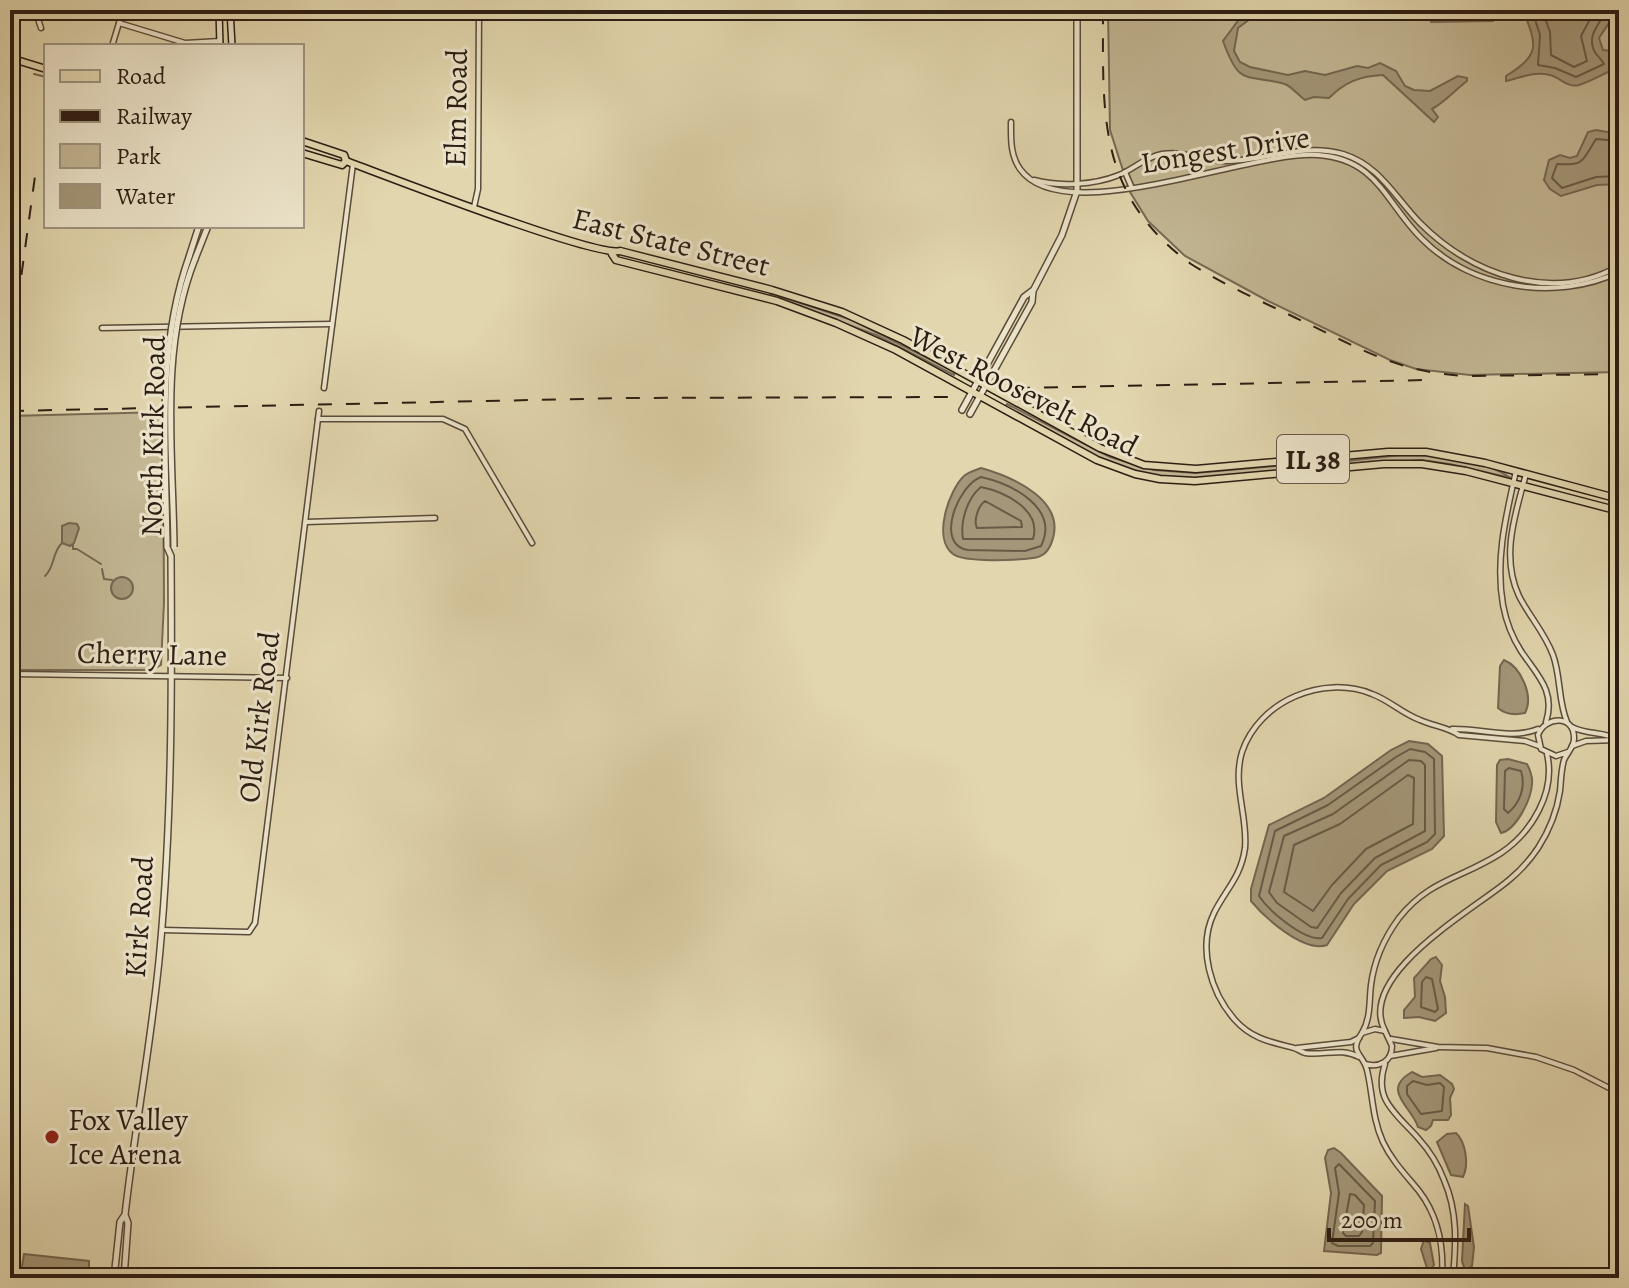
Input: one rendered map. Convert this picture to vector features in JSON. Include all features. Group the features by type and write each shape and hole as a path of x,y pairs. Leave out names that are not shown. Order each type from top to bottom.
{"main road":[{"path":"10,58 44,68"},
{"name":"East State Street","path":"304,142 344,155 349,162 612,254 620,251 826,306 887,332 978,381"},
{"name":"East State Street","path":"304,154 342,165 349,162"},
{"name":"West Roosevelt Road","path":"612,254 616,260 763,297 821,317 896,350 1097,460 1128,472 1153,478 1206,481 1412,463 1447,467 1513,482 1619,511"},
{"name":"West Roosevelt Road","path":"978,381 1110,453 1156,467 1206,469 1409,451 1450,455 1619,499"}],"street":[{"path":"35,10 41,28"},
{"path":"113,44 123,10"},
{"path":"119,23 185,43 220,44 219,10"},
{"path":"230,10 232,44"},
{"name":"Elm Road","path":"474,207 478,189 479,10"},
{"path":"970,414 1032,302 1033,291 1062,235 1077,191 1077,10"},
{"path":"1011,122 1015,159 1030,179"},
{"name":"Longest Drive","path":"1030,179 1077,183 1110,178 1161,154 1187,154 1223,161 1301,150 1332,151 1367,165 1386,181 1414,216 1441,242 1469,260 1500,274 1525,281 1561,283 1592,277 1619,266"},
{"name":"Longest Drive","path":"1030,179 1050,189 1097,193 1131,186 1165,184 1210,171 1301,156 1329,157 1350,163 1377,181 1420,238 1441,256 1467,270 1515,285 1554,289 1590,284 1619,272"},
{"path":"324,388 349,162"},
{"path":"1125,172 1131,186"},
{"name":"North Kirk Road","path":"171,556 173,354 199,228"},
{"name":"North Kirk Road","path":"192,258 207,228"},
{"path":"962,410 1024,297 1033,291"},
{"path":"102,328 332,324"},
{"name":"Old Kirk Road","path":"162,930 249,932 253,929 319,411"},
{"path":"318,419 443,419 465,429 532,543"},
{"path":"1516,471 1501,537 1503,602 1513,637 1547,689 1550,711 1538,735 1539,746"},
{"path":"1453,1278 1456,1234 1449,1192 1434,1159 1385,1099 1380,1080 1390,1056 1391,1039 1381,1020 1382,1006 1389,985 1404,963 1423,945 1511,879 1538,847 1556,809 1574,736 1563,711 1560,680 1547,639 1519,595 1512,572 1512,531 1526,474"},
{"path":"306,522 435,518"},
{"name":"Kirk Road","path":"124,1278 128,1223 125,1215 162,930 171,676 171,556"},
{"name":"Cherry Lane","path":"15,674 287,678"},
{"path":"1359,1057 1344,1051 1304,1053 1268,1043 1251,1034 1222,1002 1211,977 1207,938 1212,917 1235,881 1245,849 1246,828 1238,788 1243,749 1261,722 1278,705 1302,693 1343,687 1374,694 1420,720 1450,729 1498,733 1541,728"},
{"path":"1546,722 1556,719 1584,732 1610,734 1618,739"},
{"path":"1442,1278 1442,1246 1436,1221 1425,1199 1392,1160 1380,1137 1365,1064 1356,1047 1367,1022 1374,971 1391,930 1406,910 1425,893 1500,853 1525,831 1539,809 1548,786 1550,768 1547,754 1539,746 1525,741 1472,738 1450,729"},
{"path":"1572,746 1586,741 1610,742 1618,739"},
{"path":"1547,754 1560,756 1568,752"},
{"path":"1362,1033 1375,1029 1385,1031"},
{"path":"1294,1049 1351,1042 1359,1038"},
{"path":"1391,1039 1438,1047 1487,1048 1536,1057 1583,1074 1619,1093"},
{"path":"1390,1056 1438,1047"},
{"path":"1365,1064 1374,1066 1385,1063"},
{"path":"114,1278 120,1222 125,1215"}],"green space":[{"path":"1108,10 1430,10 1431,22 1493,21 1494,10 1619,10 1619,372 1470,375 1416,369 1390,360 1268,301 1185,256 1148,221 1130,192 1110,130"},
{"path":"770,293 852,320 955,372 954,375 876,335 770,296"},
{"path":"1007,404 1110,457 1154,470 1195,473 1299,464 1300,469 1193,478 1137,472 1078,448 1005,407"},
{"path":"163,412 164,602 161,665 152,670 10,670 10,416"},
{"path":"1401,455 1472,462 1511,478 1421,460 1322,467 1321,464"}],"water":[{"path":"1246,10 1262,10 1238,28 1234,51 1240,62 1250,67 1288,75 1305,71 1325,75 1380,63 1396,71 1405,86 1414,90 1430,91 1458,76 1467,78 1467,81 1432,109 1438,117 1434,122 1383,75 1353,81 1329,98 1305,100 1285,84 1245,76 1234,66 1223,41"},
{"path":"1523,10 1613,10 1611,20 1599,38 1603,50 1619,52 1619,67 1575,86 1544,74 1506,81 1506,76 1525,61 1533,48"},
{"path":"1596,130 1619,134 1619,184 1597,185 1561,196 1550,189 1544,180 1549,160 1560,155 1570,158 1577,156 1588,132"},
{"path":"981,468 1022,485 1045,503 1052,515 1054,529 1051,544 1044,554 1025,559 979,560 959,557 947,547 943,526 948,503 964,476"},
{"path":"77,524 79,528 70,546 62,543 62,526"},
{"path":"122,577 130,580 133,588 130,596 122,599 114,596 111,588 114,580"},
{"path":"1504,660 1516,669 1524,683 1528,699 1525,713 1511,714 1498,708 1500,666"},
{"path":"1409,741 1428,744 1442,756 1444,836 1432,849 1387,871 1354,904 1327,945 1307,944 1275,925 1251,901 1251,889 1269,825 1324,798 1391,750"},
{"path":"1500,760 1527,764 1532,784 1522,813 1507,831 1501,833 1496,822 1497,765"},
{"path":"1436,957 1442,965 1440,981 1446,1013 1435,1021 1419,1017 1404,1018 1404,1010 1415,997 1414,978"},
{"path":"1412,1072 1422,1077 1440,1075 1452,1084 1454,1089 1448,1120 1433,1120 1426,1130 1418,1127 1398,1092 1403,1079"},
{"path":"1456,1133 1466,1154 1463,1177 1451,1175 1437,1142 1447,1134"},
{"path":"1334,1148 1382,1196 1381,1253 1377,1255 1324,1251 1331,1193 1325,1158 1328,1150"},
{"path":"1465,1204 1468,1206 1474,1247 1472,1266 1465,1270 1462,1261"},
{"path":"1424,1240 1430,1243 1434,1265 1430,1270 1421,1249"},
{"path":"24,1254 89,1261 89,1278 45,1278 21,1273"}],"waterway":[{"path":"34,74 44,76"},
{"path":"45,576 62,543"},
{"path":"73,545 73,549 101,564"},
{"path":"102,569 104,579 112,580"}],"railway":[{"path":"1103,10 1106,118 1122,181 1138,210 1160,238 1191,264 1360,349 1423,371 1472,376 1619,374"},
{"path":"10,358 36,169"},
{"path":"10,265 11,257"},
{"path":"1016,388 1428,380"},
{"path":"10,411 627,398 951,397"}],"place":[{"name":"Fox Valley Ice Arena","path":"52,1137"}]}
